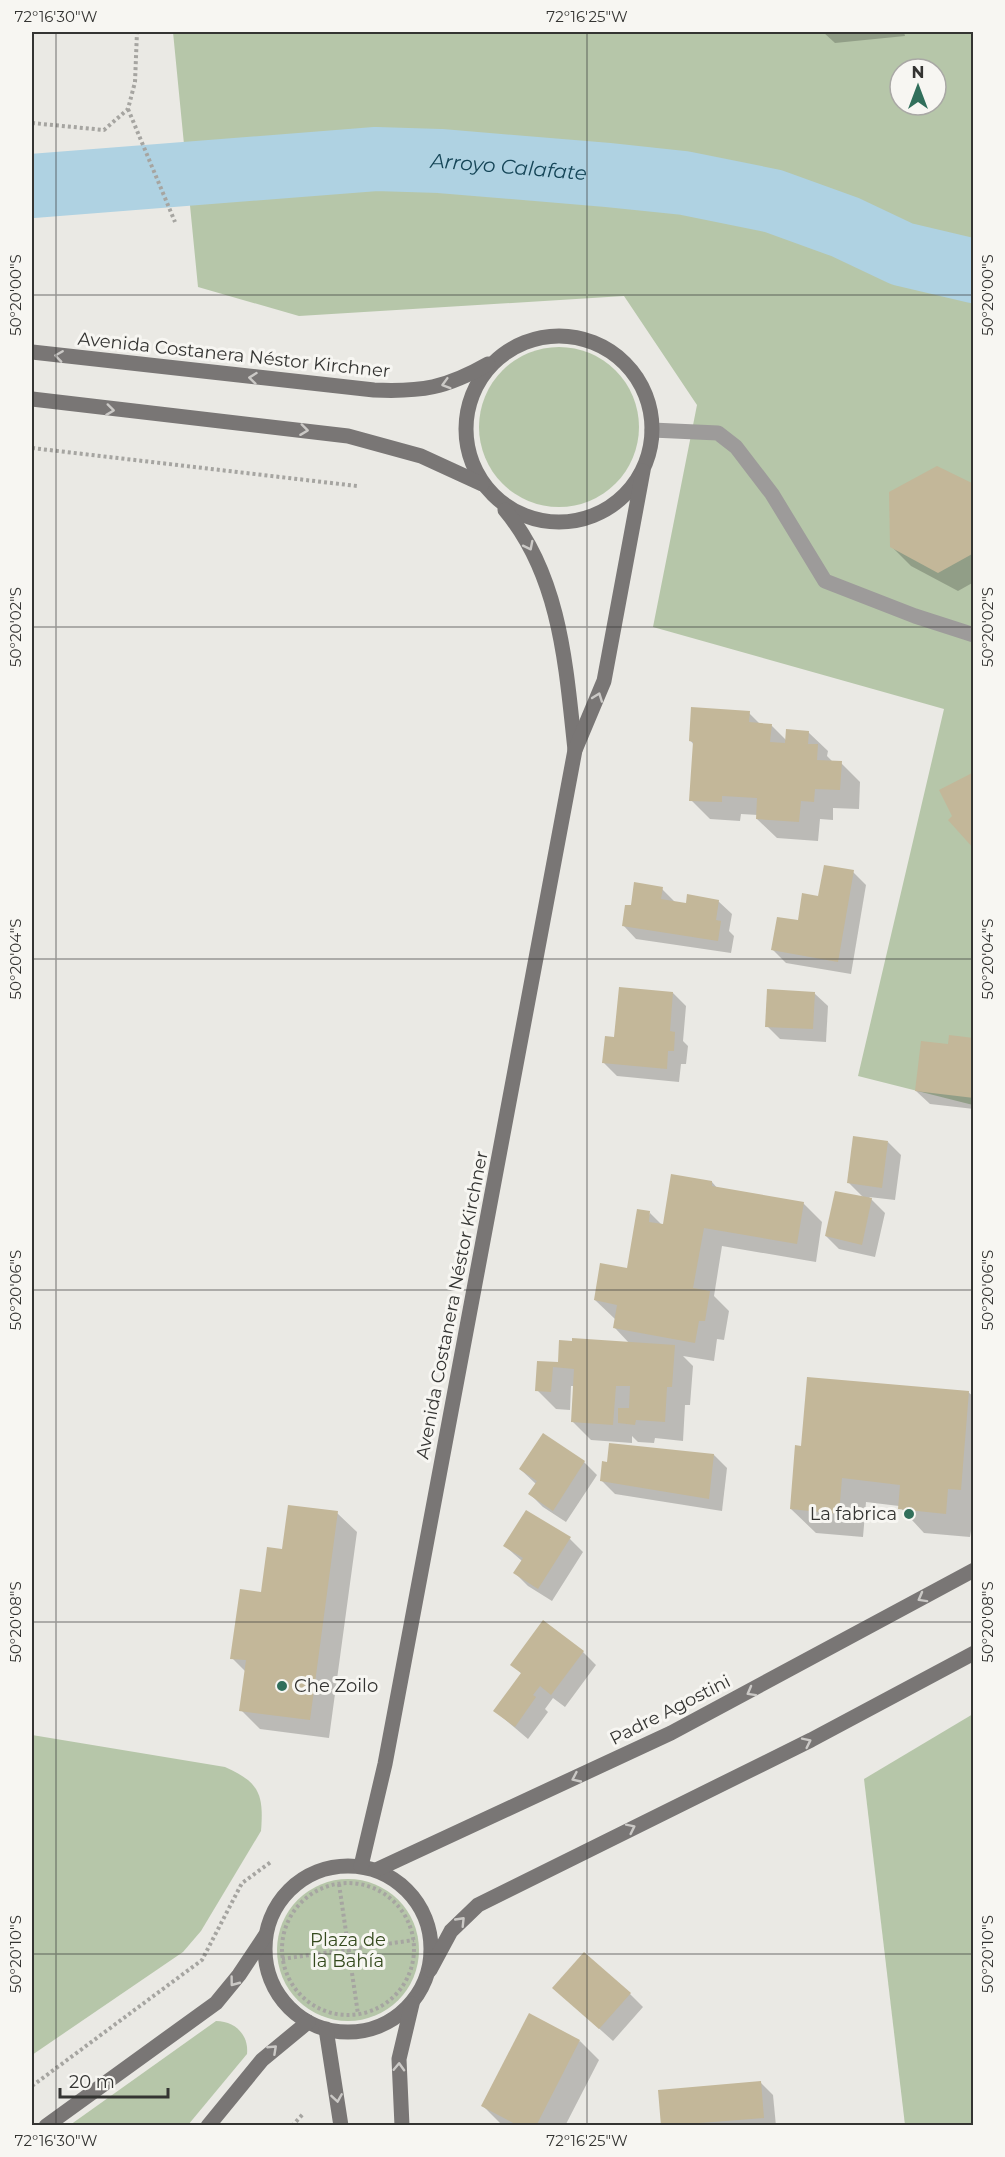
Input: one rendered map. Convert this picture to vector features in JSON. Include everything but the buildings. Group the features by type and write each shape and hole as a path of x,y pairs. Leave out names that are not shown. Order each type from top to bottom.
{"main road":[{"name":"Avenida Costanera Néstor Kirchner","path":"32,352 340,387 400,391 446,385 516,346 536,339 557,336 598,344 617,356 632,371 643,389 650,409 652,430 650,451 643,471 604,681 576,750 385,1764 361,1866"},
{"name":"Avenida Costanera Néstor Kirchner","path":"498,358 484,372 474,389 466,418 467,448 473,467 483,485 496,498 526,539 547,586 566,663 576,750"},
{"name":"Avenida Costanera Néstor Kirchner","path":"32,399 348,436 421,456 483,485"},
{"name":"Avenida Costanera Néstor Kirchner","path":"496,498 528,518 547,522 585,519 611,506 632,487 643,471"},
{"name":"Padre Agostini","path":"376,1870 671,1733 974,1570"},
{"path":"266,1933 265,1951 273,1985 288,2006 308,2022 326,2029 345,2032 364,2031 398,2016 412,2003 423,1988 429,1970 451,1931 478,1905 810,1740 974,1653"},
{"path":"46,2126 216,2002 239,1975 266,1933 278,1904 300,1881 329,1868 361,1866 376,1870 406,1888 426,1918 431,1934 429,1970"},
{"path":"402,2126 399,2059 412,2003"},
{"path":"208,2126 262,2060 308,2022"},
{"path":"326,2029 341,2126"}],"street":[{"path":"652,430 718,433 736,447 772,494 825,581 915,616 974,635"}],"path":[{"path":"32,123 104,129 128,109 135,82 137,32"},
{"path":"128,109 175,222"},
{"path":"32,448 357,486"},
{"path":"32,2086 202,1959 242,1882 271,1862"},
{"path":"339,1884 358,2014"},
{"path":"339,1884 357,1884 384,1893 404,1913 414,1940 412,1968 398,1994 375,2010 358,2014 331,2014 304,1999 293,1988 282,1959 285,1928 292,1915 313,1893 339,1884"},
{"path":"282,1959 414,1940"},
{"path":"292,2126 303,2114"}],"green space":[{"path":"173,32 973,32 973,1105 858,1076 944,709 653,627 697,405 624,296 299,316 198,287"},
{"path":"559,347 589,354 603,361 615,371 625,383 632,397 639,427 632,457 625,471 615,483 603,493 589,500 559,507 529,500 515,493 503,483 493,471 486,457 479,427 486,397 493,383 503,371 515,361 529,354"},
{"path":"973,1714 973,2125 905,2125 864,1779"},
{"path":"32,1735 225,1767 252,1784 260,1798 262,1818 261,1831 201,1931 183,1952 32,2055"},
{"name":"Plaza de la Bahía","path":"348,1879 375,1884 399,1899 414,1923 419,1950 414,1977 399,2001 375,2016 348,2021 321,2016 297,2001 282,1977 277,1950 282,1923 297,1899 321,1884"},
{"path":"216,2021 229,2023 239,2030 246,2041 247,2054 188,2125 70,2125"}],"waterway":[{"name":"Arroyo Calafate","path":"32,186 376,159 440,161 608,175 684,183 773,201 845,227 902,254 974,271"}],"place":[{"name":"La fabrica","path":"909,1514"},
{"name":"Che Zoilo","path":"282,1686"}]}
